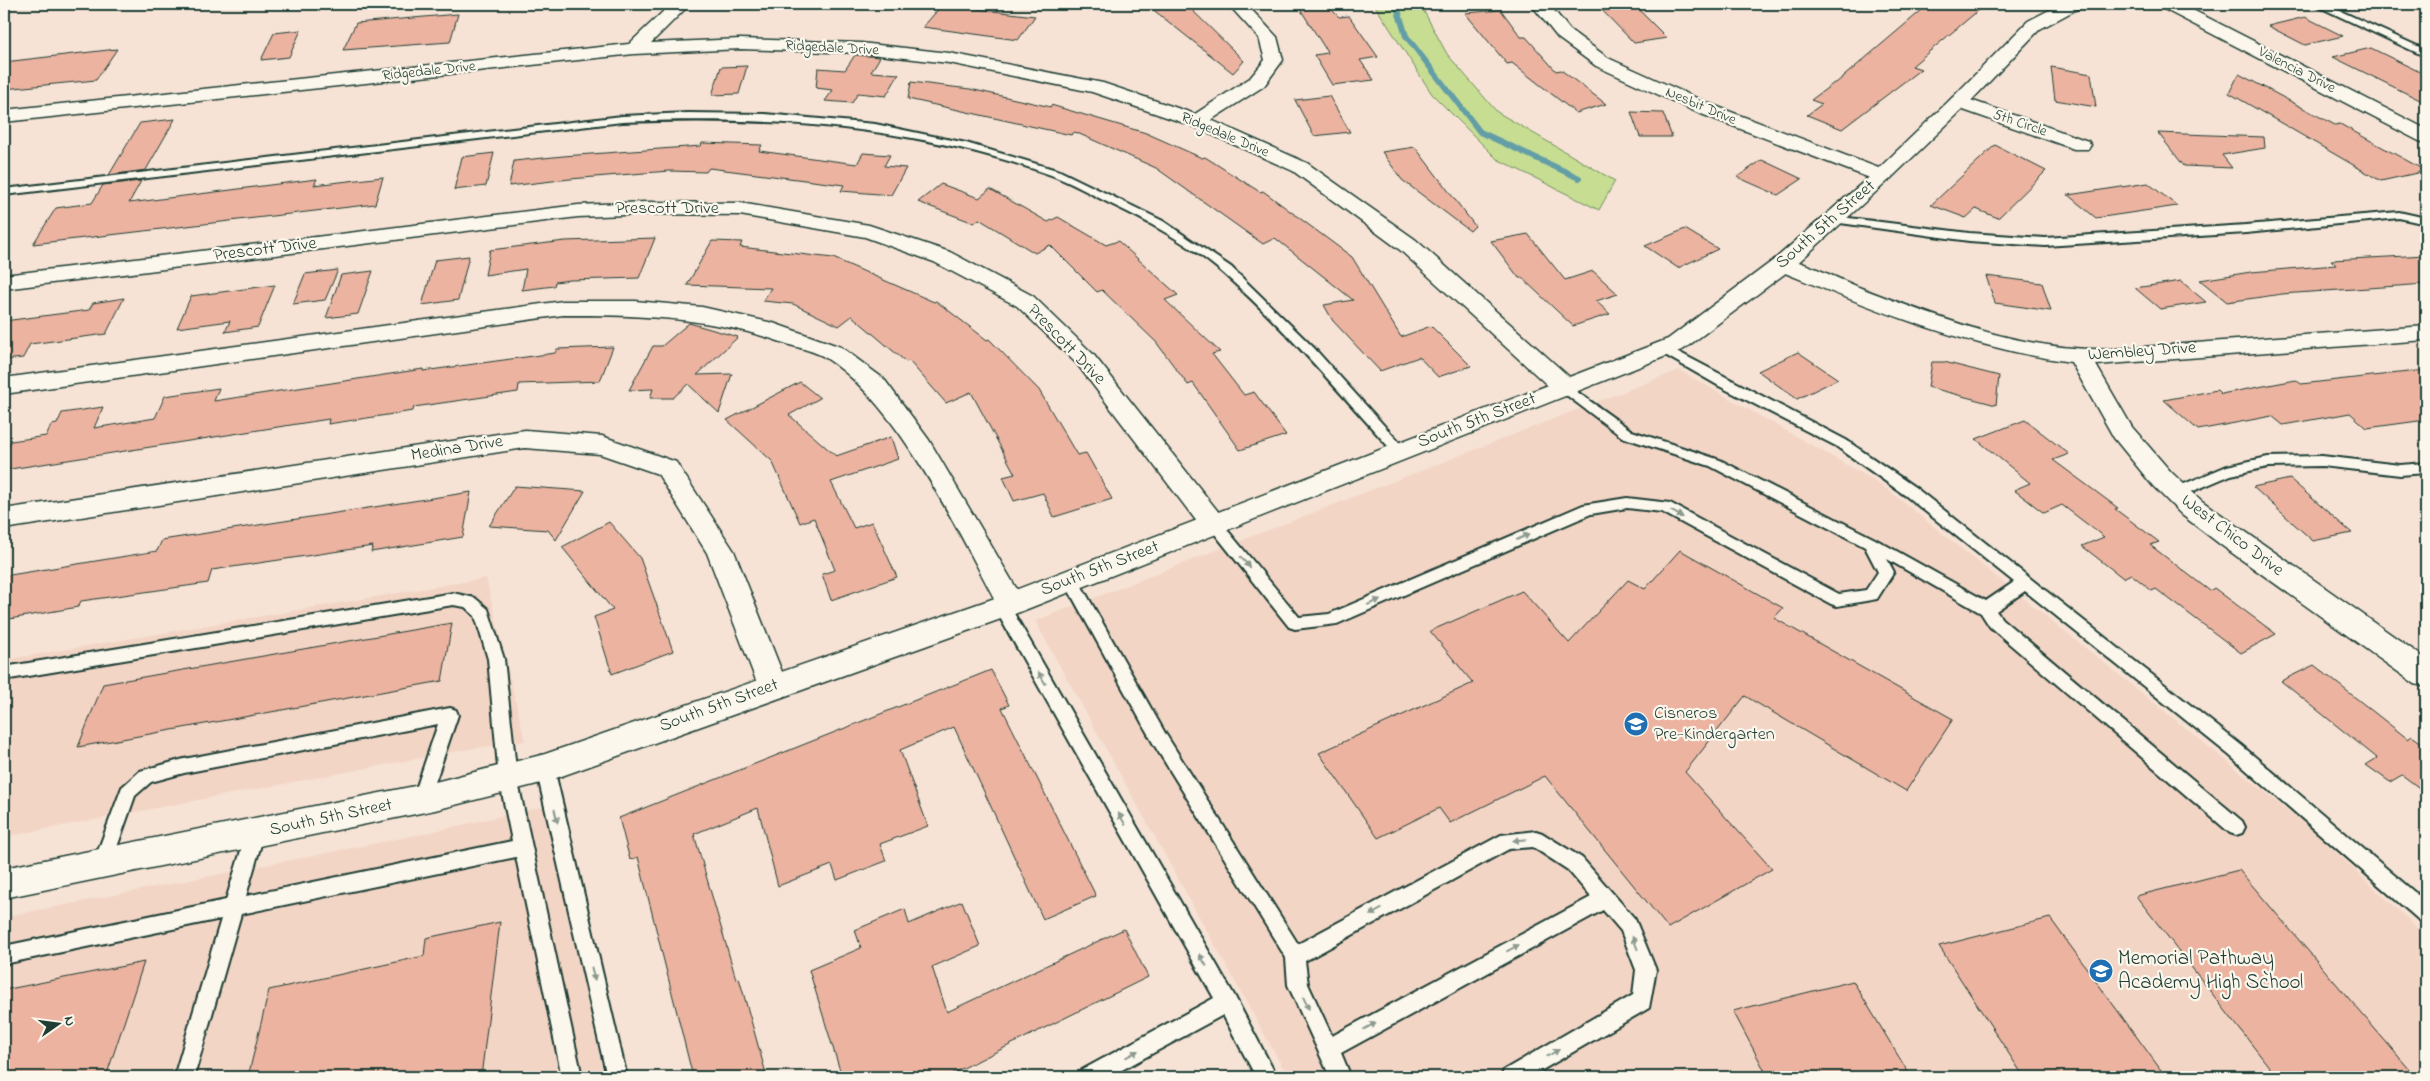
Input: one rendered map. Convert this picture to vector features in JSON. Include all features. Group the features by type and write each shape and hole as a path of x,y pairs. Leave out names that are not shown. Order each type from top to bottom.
{"street":[{"path":"634,49 681,4"},
{"path":"1197,121 1256,82 1274,60 1268,37 1237,4"},
{"name":"Nesbit Drive","path":"1540,4 1564,34 1602,62 1703,108 1882,176"},
{"name":"South 5th Street","path":"4,883 255,834 422,798 546,768 1006,605 1665,349 1676,344 1783,264 1882,176 1959,102 2034,25 2073,4"},
{"name":"Valencia Drive","path":"2168,4 2426,137"},
{"name":"Ridgedale Drive","path":"4,116 634,49 741,44 861,48 948,58 1096,87 1197,121 1300,167 1408,245 1566,388"},
{"name":"5th Circle","path":"1959,102 2081,144"},
{"name":"Prescott Drive","path":"4,282 578,211 646,208 740,209 869,231 942,257 1025,301 1085,359 1214,524"},
{"name":"Wembley Drive","path":"1783,264 1876,301 1949,327 2002,341 2079,356 2114,357 2159,351 2426,333"},
{"path":"4,386 563,308 635,308 711,316 765,328 833,352 875,385 942,481 1006,605"},
{"name":"West Chico Drive","path":"2079,356 2123,432 2162,479 2192,508 2231,538 2426,675"},
{"name":"Medina Drive","path":"4,519 525,439 602,445 667,468 720,551 773,687"}],"lane":[{"path":"2318,4 2426,54"},
{"path":"4,192 622,119 688,116 765,117 875,127 962,145 1056,173 1159,223 1227,270 1309,352 1400,451"},
{"path":"1834,219 1969,237 2045,242 2237,229 2398,215 2426,221"},
{"path":"1665,349 1724,384 1841,443 1911,492 2235,750 2426,914"},
{"path":"1566,388 1626,434 1715,463 1870,543 1988,609 1996,623 2236,827"},
{"path":"2177,493 2227,471 2268,462 2322,461 2400,470 2426,468"},
{"path":"1214,524 1295,624 1331,620 1588,509 1627,503 1665,507 1837,600 1871,595 1886,572 1870,543"},
{"path":"1071,580 1159,738 1295,956 1298,985 1341,1077"},
{"path":"1988,609 2026,582"},
{"path":"4,673 453,599 469,602 482,613 496,659 508,778 572,1077"},
{"path":"1006,605 1267,1077"},
{"path":"102,864 128,792 146,776 184,766 450,715 422,798"},
{"path":"546,768 617,1077"},
{"path":"184,1077 255,834"},
{"path":"1295,956 1507,841 1536,839 1575,864 1628,925 1646,970 1642,1001 1511,1077"},
{"path":"4,955 523,847"},
{"path":"1328,1049 1605,899"},
{"path":"1089,1077 1227,1002"}],"shaded area":[{"name":"Cisneros Pre-Kindergarten","path":"1679,370 1882,485 2309,827 2426,936 2426,1077 1288,1077 1035,621"},
{"path":"486,578 525,741 463,750 4,837 4,660"},
{"path":"546,806 604,1077 4,1077 4,917 422,834"}],"green space":[{"path":"1374,4 1420,4 1447,54 1497,112 1615,181 1599,210 1497,159 1432,94"}],"building":[{"path":"1146,4 1186,4 1244,61 1233,73"},
{"path":"1297,4 1326,4 1339,17 1349,16 1378,57 1360,60 1374,80 1332,85 1314,55 1328,53"},
{"path":"1596,4 1636,4 1643,14 1667,38 1634,43"},
{"path":"1929,4 1986,4 1912,66 1921,69 1842,129 1807,115 1822,104 1811,100 1836,83"},
{"path":"942,5 1035,16 1018,40 923,27"},
{"path":"1501,10 1521,37 1526,37 1556,71 1561,70 1606,104 1576,113 1512,63 1507,64 1465,13"},
{"path":"458,14 450,42 343,50 356,23"},
{"path":"2305,17 2343,36 2305,45 2268,26"},
{"path":"301,30 289,57 261,60 274,33"},
{"path":"2371,48 2426,75 2426,103 2333,57"},
{"path":"117,49 96,80 4,89 4,62"},
{"path":"855,55 880,57 871,72 899,74 886,96 858,93 852,103 825,101 833,90 816,88 818,68 845,70"},
{"path":"747,66 739,94 712,95 721,67"},
{"path":"2051,67 2091,74 2096,107 2055,100"},
{"path":"2239,74 2335,125 2340,124 2426,171 2381,181 2229,93"},
{"path":"911,82 970,89 1051,107 1051,105 1146,133 1202,158 1205,157 1260,192 1263,191 1352,257 1401,337 1431,326 1471,366 1438,377 1419,357 1380,371 1333,321 1324,305 1353,300 1275,238 1263,244 1156,168 1075,132 1071,135 908,99"},
{"path":"1329,96 1350,132 1314,136 1295,100"},
{"path":"1631,112 1663,113 1672,137 1640,137"},
{"path":"175,119 146,170 109,175 140,123"},
{"path":"2158,133 2264,137 2265,148 2222,155 2232,168 2184,166"},
{"path":"702,143 762,145 759,151 857,164 863,153 890,155 884,166 906,168 891,195 841,191 844,185 709,168 706,172 669,171 509,186 514,161 701,146"},
{"path":"1995,145 2046,171 1998,218 1976,209 1966,218 1931,205"},
{"path":"1415,147 1475,226 1470,231 1402,180 1382,152"},
{"path":"494,153 486,186 454,190 462,157"},
{"path":"1762,160 1802,179 1778,195 1737,177"},
{"path":"383,177 375,204 33,244 56,208 92,203 103,185 141,181 129,203 317,179 314,185"},
{"path":"2148,183 2177,206 2096,218 2068,195"},
{"path":"941,184 979,198 990,189 1048,222 1058,217 1106,245 1118,241 1178,295 1165,300 1220,352 1212,354 1244,395 1254,392 1286,435 1240,450 1193,383 1188,385 1156,342 1102,290 1097,292 1050,245 1035,253 979,219 974,223 918,202"},
{"path":"1685,229 1718,249 1678,268 1645,246"},
{"path":"1528,234 1565,280 1593,271 1618,294 1596,301 1610,314 1573,326 1522,278 1519,278 1491,241"},
{"path":"655,238 639,278 570,280 555,282 554,286 522,290 526,269 485,275 490,250 565,241"},
{"path":"712,241 742,242 740,247 833,258 934,302 936,301 987,340 989,339 1039,390 1077,455 1086,453 1112,499 1054,517 1043,493 1014,501 1003,477 1015,474 971,392 946,403 909,361 906,362 852,316 839,326 793,304 763,301 771,288 687,285"},
{"path":"2426,255 2426,284 2282,294 2227,302 2200,280 2251,272 2336,265 2331,260"},
{"path":"469,256 458,300 422,305 435,260"},
{"path":"338,270 325,300 293,304 305,274"},
{"path":"373,271 358,314 326,318 341,275"},
{"path":"1986,276 2042,283 2051,311 1995,303"},
{"path":"2181,281 2206,302 2160,309 2135,288"},
{"path":"275,285 258,327 225,332 230,321 177,328 191,296"},
{"path":"124,298 106,334 30,344 23,358 4,360 4,321 89,310 93,303"},
{"path":"689,323 738,337 697,375 732,374 719,413 688,384 673,398 650,398 653,389 629,390 653,346 662,346"},
{"path":"613,347 600,381 519,384 518,392 414,407 413,411 328,424 329,419 4,470 4,457 11,441 46,436 51,425 57,424 62,413 103,407 94,428 155,418 165,396 219,388 214,401 423,369 423,371 555,353 557,349"},
{"path":"1798,352 1838,379 1797,399 1758,371"},
{"path":"1932,362 1944,362 1999,376 1996,405 1928,387"},
{"path":"2426,370 2426,420 2367,428 2350,413 2283,425 2272,416 2198,430 2164,400 2217,390 2221,394 2296,380 2301,384"},
{"path":"800,382 820,398 789,415 836,456 891,437 898,459 831,482 854,528 872,522 897,577 831,600 822,574 835,570 814,518 800,523 772,461 727,420"},
{"path":"2025,420 2069,454 2053,460 2118,508 2115,509 2159,542 2150,545 2210,591 2214,588 2276,634 2241,653 2156,589 2152,591 2131,574 2123,578 2082,546 2104,537 2062,505 2044,513 2014,490 2030,483 1976,439"},
{"path":"2290,479 2352,533 2313,541 2253,487"},
{"path":"515,486 585,491 556,540 548,530 489,526"},
{"path":"471,492 463,537 371,552 373,546 212,570 208,583 81,601 78,607 4,620 4,576 157,551 162,540"},
{"path":"609,522 640,558 673,651 612,674 594,617 613,610 562,547"},
{"path":"1680,550 1783,608 1774,618 1953,719 1906,791 1745,696 1685,772 1772,869 1668,928 1545,776 1450,823 1439,808 1378,838 1319,753 1473,683 1430,631 1522,591 1569,643 1628,580 1645,589"},
{"path":"452,623 442,681 78,747 103,684"},
{"path":"2314,665 2408,739 2412,736 2426,746 2426,793 2402,775 2390,782 2366,765 2377,758 2281,681"},
{"path":"991,670 1009,705 1002,708 1096,896 1043,919 954,727 900,750 928,826 880,844 886,861 837,880 832,865 778,886 758,808 694,834 736,979 739,978 767,1077 693,1077 638,857 630,860 619,818"},
{"path":"2239,870 2416,1077 2277,1077 2136,896"},
{"path":"962,901 980,946 932,967 947,1012 1124,929 1148,977 945,1077 842,1077 809,970 861,948 855,930 905,909 909,924"},
{"path":"2050,918 2166,1077 2024,1077 1939,946"},
{"path":"500,922 481,1077 248,1077 269,990 424,956 426,938"},
{"path":"144,962 106,1077 4,1077 4,990"},
{"path":"1853,981 1911,1077 1768,1077 1733,1011"}],"waterway":[{"path":"1396,4 1406,36 1480,132 1579,178"}],"place":[{"name":"Cisneros Pre-Kindergarten","path":"1636,724"},
{"name":"Memorial Pathway Academy High School","path":"2101,971"}]}
